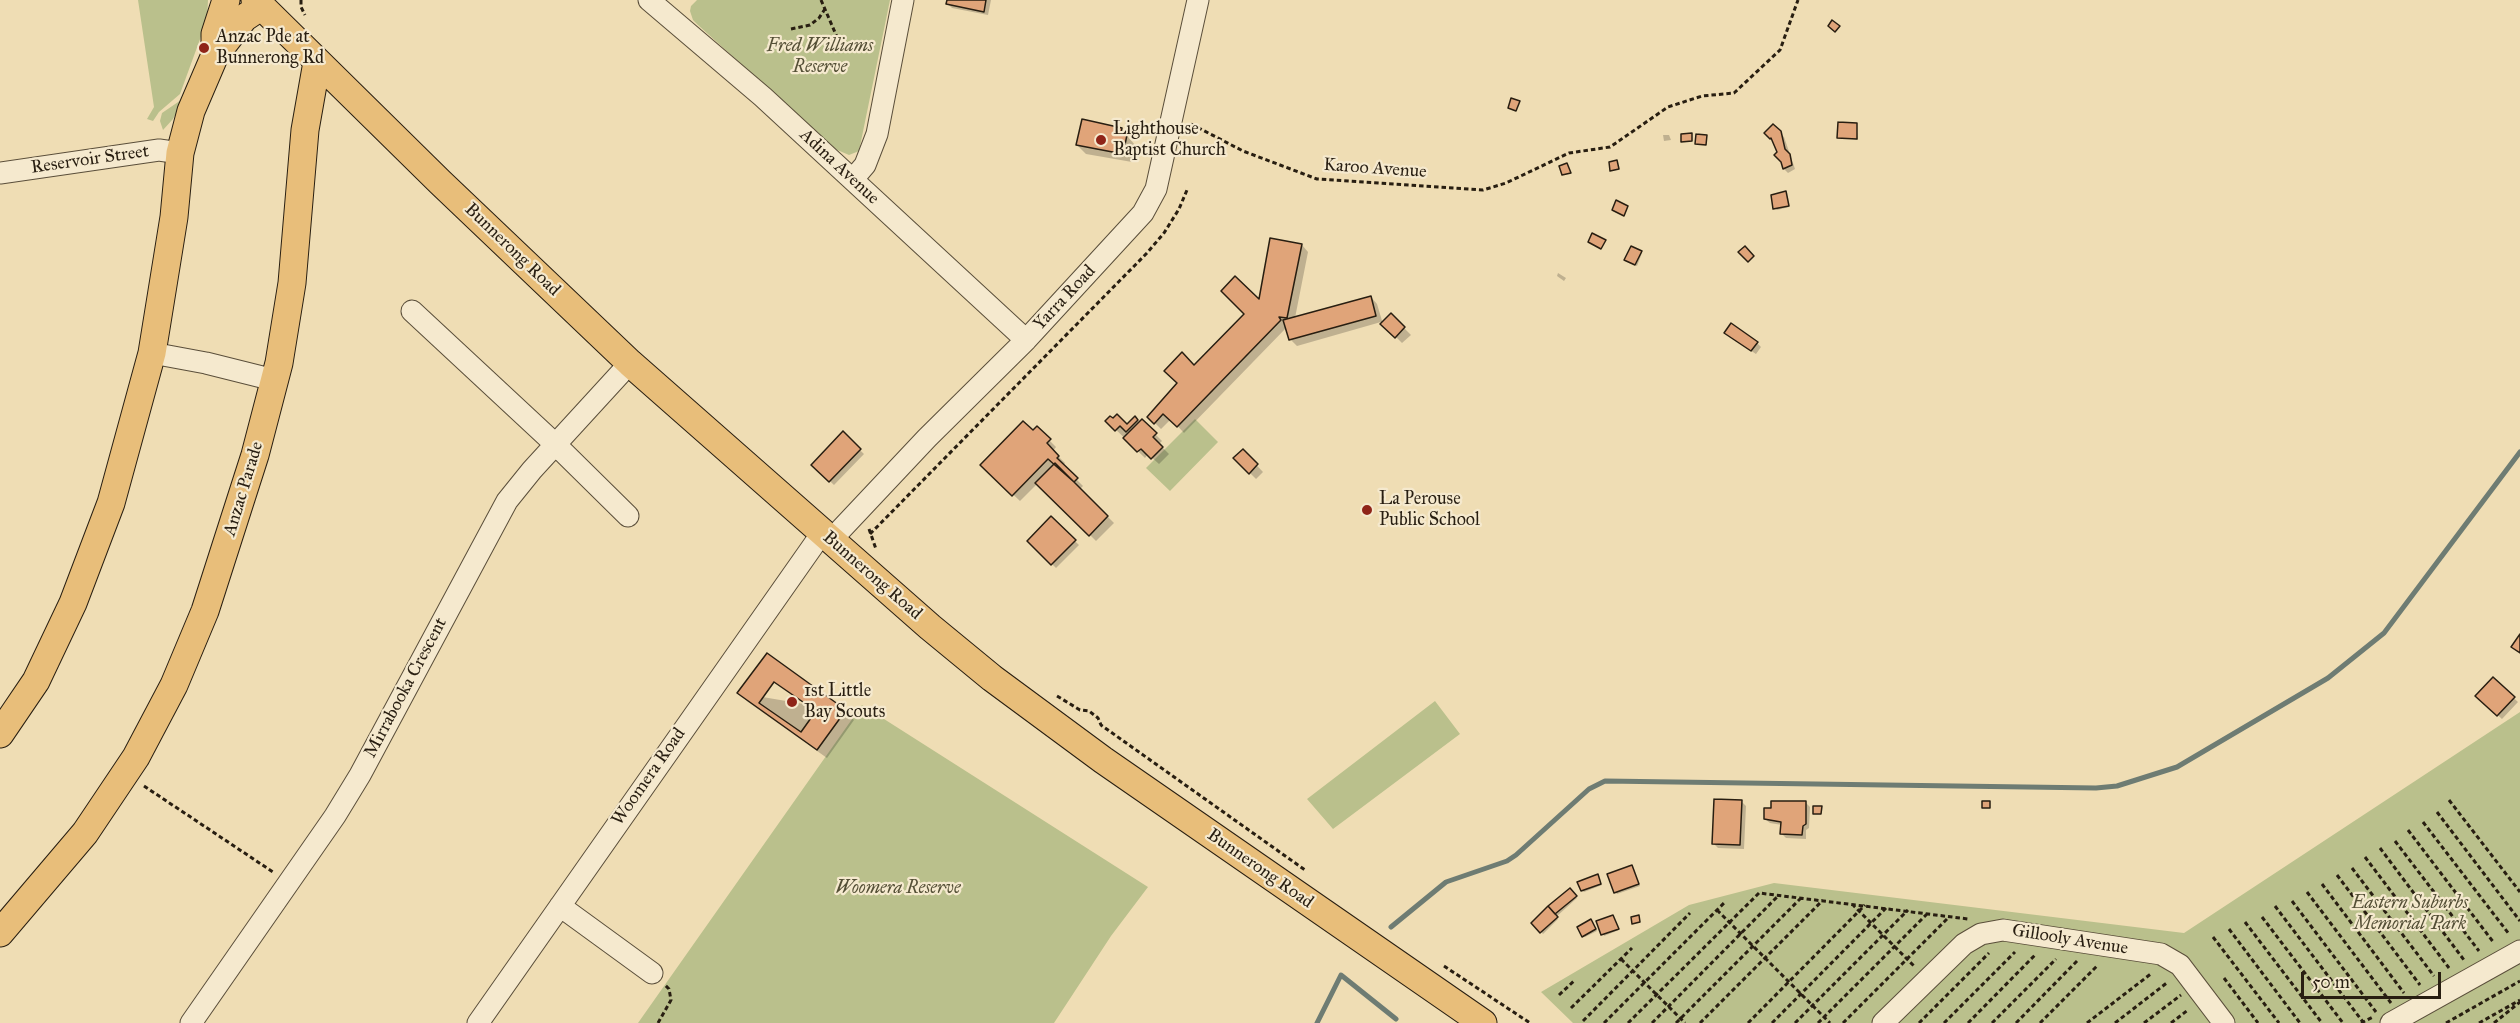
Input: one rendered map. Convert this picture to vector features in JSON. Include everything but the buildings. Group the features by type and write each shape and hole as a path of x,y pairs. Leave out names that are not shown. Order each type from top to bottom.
{"main road":[{"path":"215,55 215,34 226,0"},
{"path":"0,734 36,681 74,603 111,503 152,353 174,217 180,153 191,111 215,55 244,18 262,2 317,62"},
{"name":"Bunnerong Road","path":"317,62 630,363 826,537 992,678 1094,754 1483,1023"},
{"name":"Anzac Parade","path":"0,933 85,833 136,757 189,653 217,576 255,455 274,380 292,283 305,130 317,62"}],"street":[{"path":"853,179 865,165 877,134 903,0"},
{"name":"Yarra Road","path":"826,537 854,516 927,438 1026,340 1143,213 1156,189 1198,0"},
{"name":"Adina Avenue","path":"662,4 1026,340"},
{"name":"Reservoir Street","path":"0,173 159,150 180,153"},
{"path":"412,311 555,444 628,516"},
{"path":"152,353 206,363 274,380"},
{"name":"Mirrabooka Crescent","path":"191,1023 360,775 507,501 555,444 630,363"},
{"name":"Woomera Road","path":"478,1023 826,537"},
{"path":"560,906 652,974"},
{"name":"Gillooly Avenue","path":"1883,1023 1964,944 1981,934 2002,930 2161,954 2180,965 2224,1023"},
{"path":"2387,1014 2516,944"}],"path":[{"path":"302,0 301,7 306,19"},
{"path":"821,0 837,37"},
{"name":"Karoo Avenue","path":"1172,114 1243,151 1317,179 1483,190 1506,183 1569,153 1610,147 1668,106 1702,96 1734,93 1780,50 1798,0"},
{"path":"791,29 810,25 825,9"},
{"path":"870,534 1147,253 1164,233 1179,209 1187,190"},
{"path":"854,516 869,528 880,556"},
{"path":"1050,691 1080,710 1089,711 1115,735 1306,870"},
{"path":"140,783 288,883"},
{"path":"2449,800 2520,892"},
{"path":"2437,812 2520,921"},
{"path":"2423,822 2516,944"},
{"path":"2408,830 2497,946"},
{"path":"2395,841 2482,955"},
{"path":"2380,848 2467,963"},
{"path":"2365,857 2452,972"},
{"path":"2352,868 2438,980"},
{"path":"2337,875 2422,988"},
{"path":"2322,884 2408,997"},
{"path":"2307,892 2387,1014"},
{"path":"1628,1023 1760,893 1971,919"},
{"path":"1652,1023 1779,895"},
{"path":"1676,1023 1802,898"},
{"path":"1700,1023 1823,900"},
{"path":"2292,901 2387,1014"},
{"path":"1604,1023 1724,903"},
{"path":"1851,903 1919,970"},
{"path":"1748,1023 1865,905"},
{"path":"2276,906 2363,1022"},
{"path":"1772,1023 1887,908"},
{"path":"1717,910 1830,1023"},
{"path":"1795,1023 1908,910"},
{"path":"1582,1021 1690,913"},
{"path":"1818,1023 1928,913"},
{"path":"1843,1023 1950,916"},
{"path":"2262,917 2343,1023"},
{"path":"2245,922 2322,1023"},
{"path":"2229,929 2300,1023"},
{"path":"2213,937 2279,1023"},
{"path":"1944,1023 2021,946"},
{"path":"1571,1008 1632,948"},
{"path":"1968,1023 2042,949"},
{"path":"1919,1023 1991,951"},
{"path":"1992,1023 2064,951"},
{"path":"2016,1023 2085,954"},
{"path":"1621,959 1685,1023"},
{"path":"1437,962 1530,1023"},
{"path":"2040,1023 2098,965"},
{"path":"2087,1023 2156,970"},
{"path":"652,974 669,989 671,994 668,1009 658,1023"},
{"path":"2115,1023 2176,976"},
{"path":"2224,978 2258,1023"},
{"path":"1559,995 1575,980"},
{"path":"2446,1023 2520,981"},
{"path":"2144,1023 2187,991"},
{"path":"2479,1023 2520,1001"},
{"path":"2494,1023 2520,1001"},
{"path":"2171,1023 2190,1008"}],"green space":[{"path":"138,0 208,0 207,20 180,94 159,112 153,121 147,119 154,107"},
{"name":"Fred Williams Reserve","path":"697,0 890,0 859,151 849,155 835,149 698,25 693,20 690,11 691,6"},
{"path":"184,98 173,119 163,130 160,121 162,113"},
{"path":"1195,419 1218,442 1170,491 1146,468"},
{"path":"1435,701 1460,734 1333,829 1307,799"},
{"name":"Woomera Reserve","path":"862,705 1148,887 1111,936 1054,1023 638,1023"},
{"name":"Eastern Suburbs Memorial Park","path":"2520,712 2520,1023 1573,1023 1541,992 1689,905 1774,883 2184,933"}],"waterway":[{"path":"1391,927 1446,882 1507,861 1516,855 1589,789 1605,781 2096,788 2117,786 2177,767 2328,678 2384,633 2520,452"},
{"path":"1317,1023 1341,975 1396,1019"}],"place":[{"name":"Anzac Pde at Bunnerong Rd","path":"204,48"},
{"name":"Lighthouse Baptist Church","path":"1101,140"},
{"name":"La Perouse Public School","path":"1367,510"},
{"name":"1st Little Bay Scouts","path":"792,702"}]}
